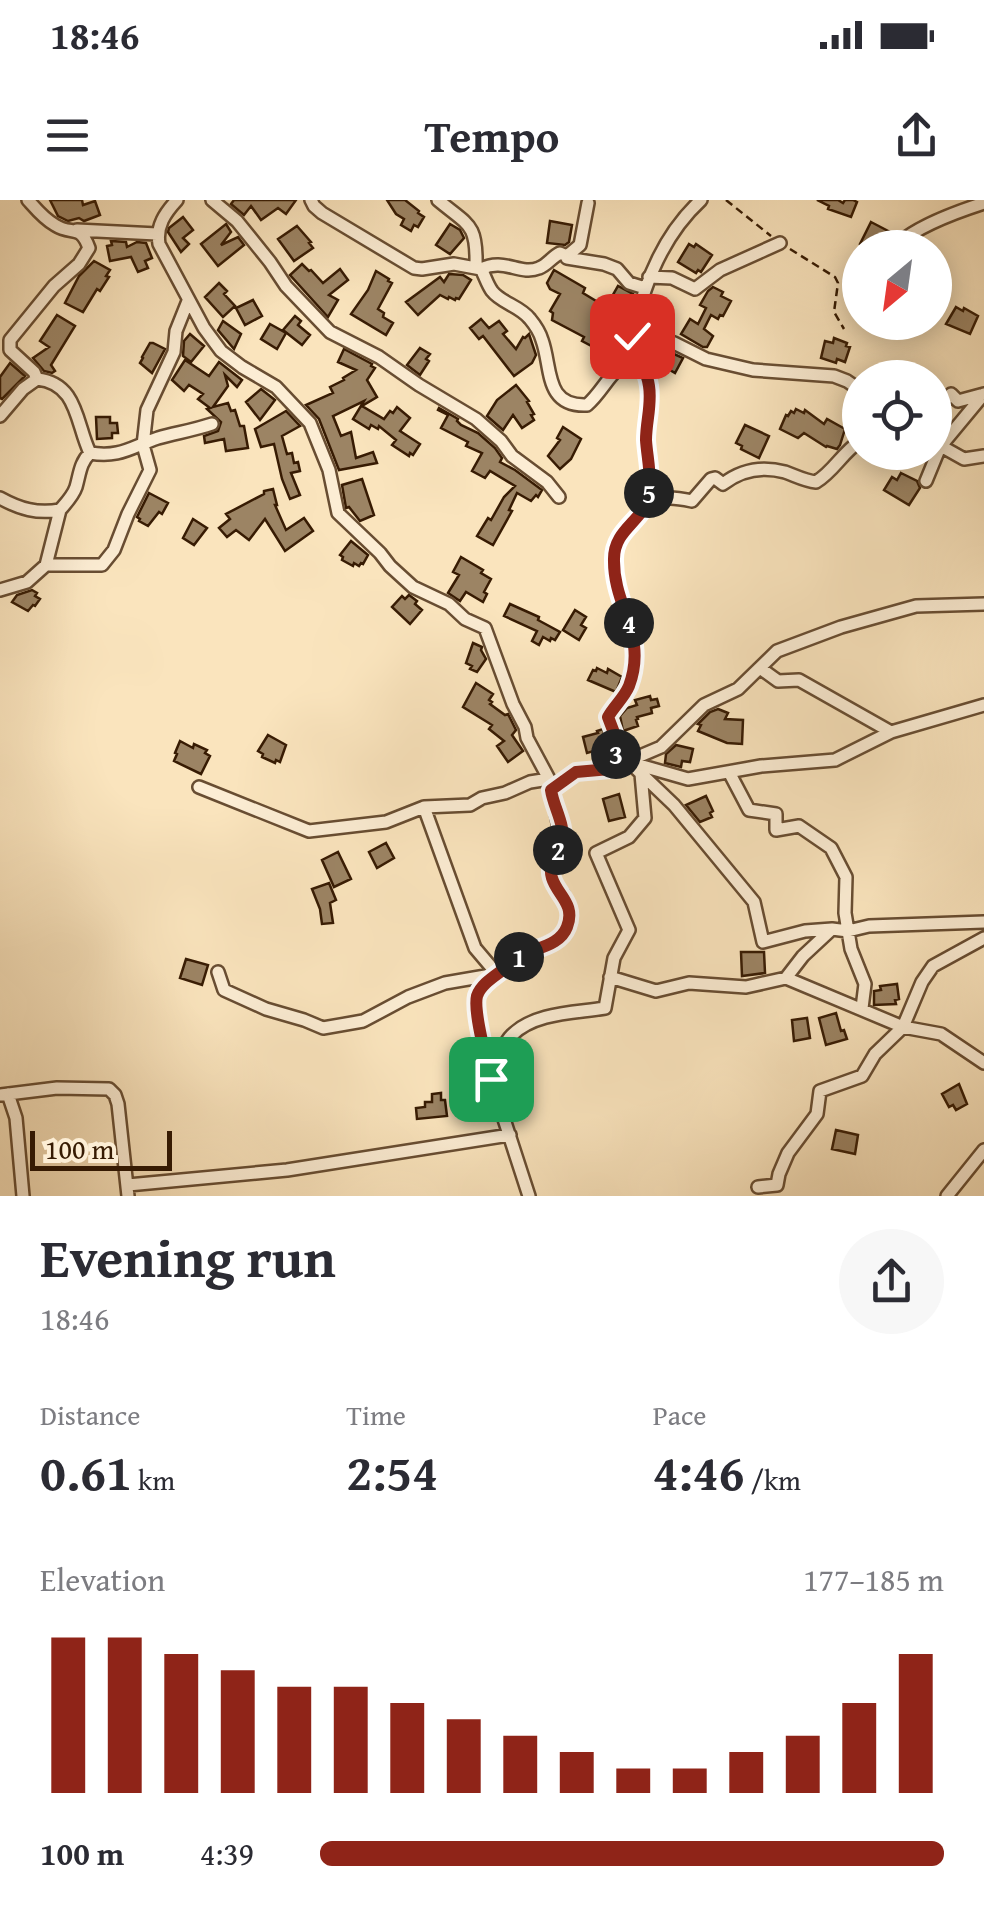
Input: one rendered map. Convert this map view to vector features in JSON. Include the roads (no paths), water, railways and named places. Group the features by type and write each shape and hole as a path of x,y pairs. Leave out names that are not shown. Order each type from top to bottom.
{"street":[{"path":"28,200 62,229 157,234"},
{"path":"177,200 157,234 163,255 204,328 221,351 276,387 310,422 329,470 338,513 344,520 412,587 449,604 465,619 485,628 527,738 550,784 562,842 550,864 550,873 564,894 568,926 558,939 525,953 497,974 477,996 491,1079 529,1196"},
{"path":"212,200 236,221 286,286 330,332 379,356 476,418 512,456 559,496"},
{"path":"311,200 322,213 422,270 446,264 478,268 496,264 533,270 560,253 566,258 617,269 630,283 672,278 695,288 720,270 780,243"},
{"path":"438,200 466,222 475,235 478,268 494,293 529,317 542,340 555,390 572,404 587,406 623,364 633,363 646,374"},
{"path":"643,509 649,493 646,436 650,397 646,374 632,342 634,328 647,282 673,232 701,200"},
{"path":"567,256 580,245 588,203"},
{"path":"917,230 984,203"},
{"path":"77,230 85,239 88,253 54,286 10,340 10,350 37,378 68,396 76,408 90,452"},
{"path":"46,565 102,565 114,550 150,470 142,445 146,410 174,352 176,331 188,301"},
{"path":"634,328 706,359 753,370 842,379"},
{"path":"0,416 37,378"},
{"path":"952,395 958,401 984,394"},
{"path":"952,431 984,394"},
{"path":"0,590 27,582 46,565 60,510 76,490 80,467 90,452 112,454 212,424"},
{"path":"952,452 964,459 984,456"},
{"path":"199,787 308,831 386,822 424,807 470,806 482,798 550,784 576,772 610,769 619,746 608,717 631,680 635,644 614,575 614,548 622,532 643,509 661,497 692,501 712,479 722,484 753,470 765,469 816,482 832,472 842,456"},
{"path":"926,480 930,470"},
{"path":"0,498 25,510 60,510"},
{"path":"628,762 661,747 704,706 738,689 777,651 841,627 916,606 984,604"},
{"path":"760,668 778,681 799,680 892,732"},
{"path":"628,762 688,780 760,766 835,760 892,732 984,705"},
{"path":"628,762 674,806 754,902 763,942 805,930 984,922"},
{"path":"729,772 748,810 776,814 776,830 799,826 830,848 846,877 845,913 851,949 866,984 862,1008"},
{"path":"491,1079 512,1034 542,1018 605,1008 614,958 630,930 596,854 629,837 644,818 642,774"},
{"path":"424,807 475,948 497,974"},
{"path":"786,978 820,938 832,930"},
{"path":"758,1187 778,1190 778,1174 788,1153 817,1114 820,1091 862,1076 875,1054 903,1026 933,966 984,938"},
{"path":"218,972 224,990 324,1028 364,1021 408,997 444,984 497,974"},
{"path":"610,977 656,991 689,983 746,986 786,978 903,1026 940,1034 984,1063"},
{"path":"23,1196 16,1118 4,1094 109,1088 116,1094 118,1104 128,1191 510,1135"},
{"path":"948,1196 984,1150"}]}
